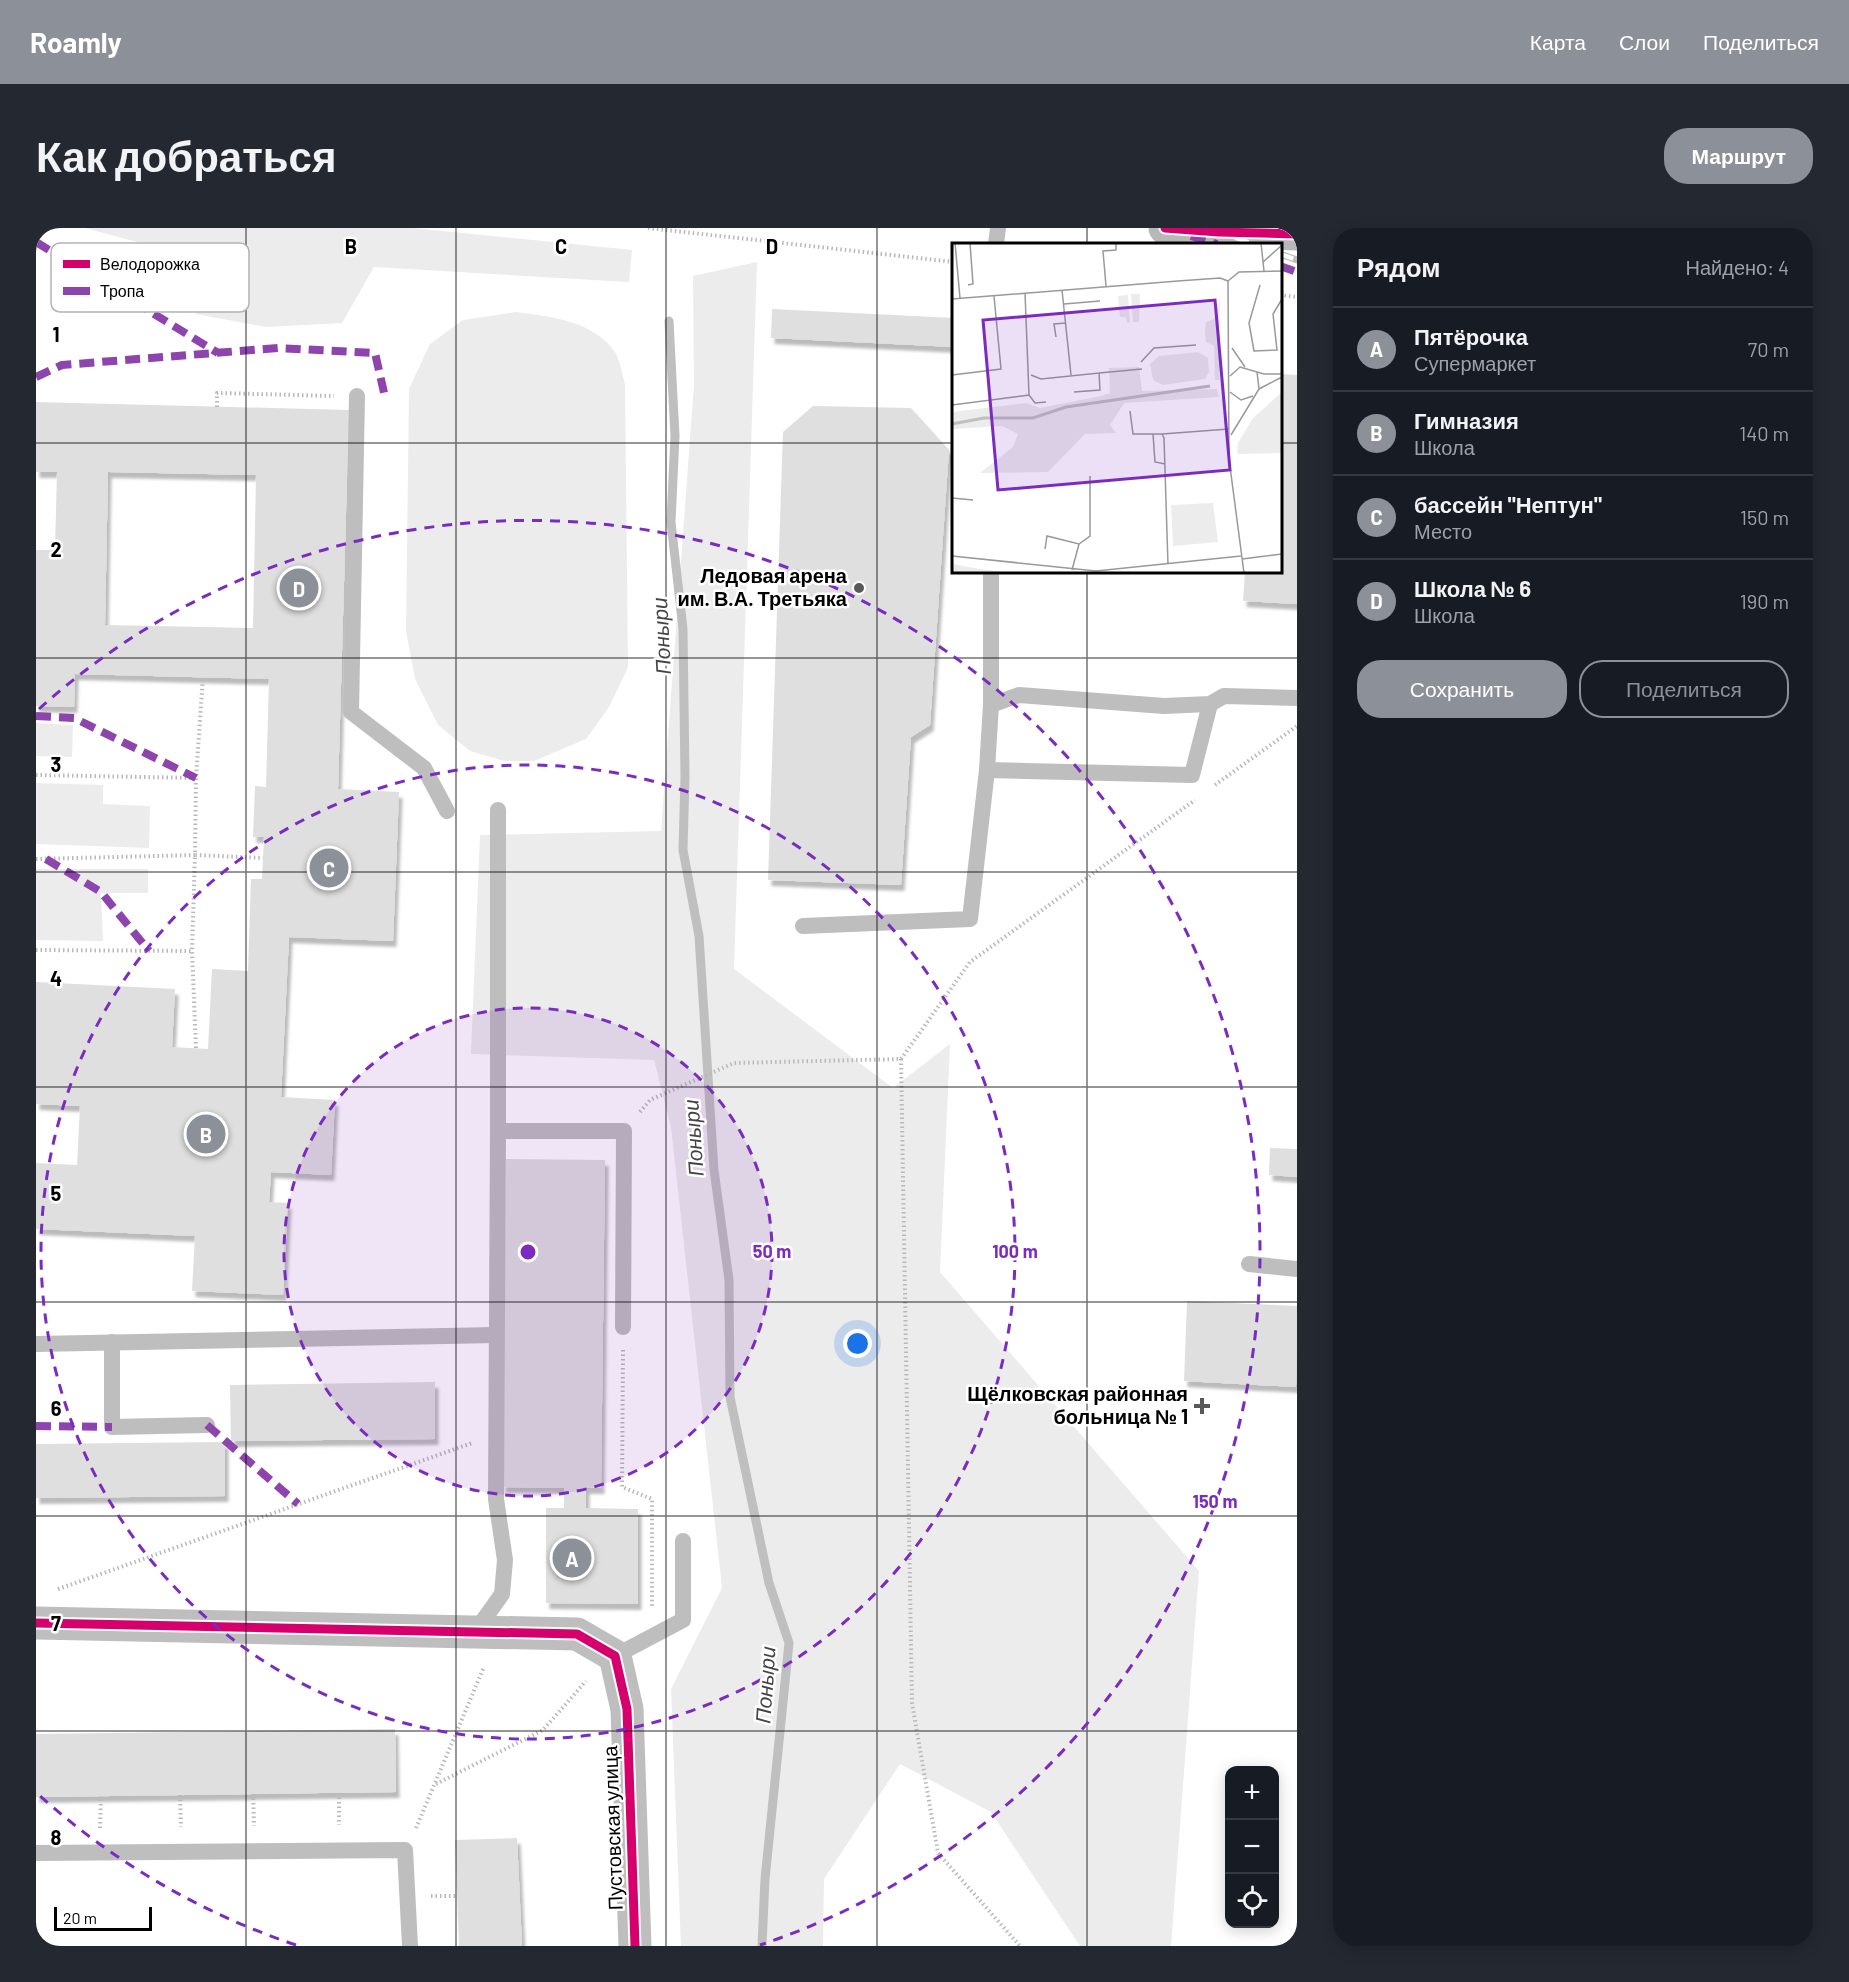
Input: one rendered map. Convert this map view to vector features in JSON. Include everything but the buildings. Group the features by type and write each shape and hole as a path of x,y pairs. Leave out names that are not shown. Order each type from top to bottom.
{"street":[{"path":"1165,228 1297,234"},
{"path":"41,1608 474,1633 577,1634 615,1656"},
{"name":"Пустовская улица","path":"615,1656 627,1709 634,1946"}],"lane":[{"path":"996,243 998,228"},
{"path":"357,396 351,712 424,768 447,811"},
{"path":"803,926 970,919 987,770 991,705 991,573"},
{"path":"991,705 1019,694 1164,706 1210,704 1224,696 1297,698"},
{"path":"987,770 1192,775 1210,704"},
{"path":"474,1633 502,1594 505,1560 496,1499 498,810"},
{"path":"498,1131 624,1131 623,1327"},
{"path":"1249,1264 1297,1269"},
{"path":"36,1344 496,1335"},
{"path":"111,1342 112,1427 207,1425"},
{"path":"615,1656 683,1620 683,1541"},
{"path":"36,1853 405,1850 410,1946"}],"path":[{"path":"648,228 952,262"},
{"path":"1282,295 1297,297"},
{"path":"217,407 217,393 357,396"},
{"path":"195,1048 192,951 196,778 203,677"},
{"path":"1210,789 1297,726"},
{"path":"36,775 196,778"},
{"path":"1020,1946 938,1853 912,1703 902,1059 970,962 1201,796"},
{"path":"36,859 195,855 263,858"},
{"path":"36,950 192,951"},
{"path":"624,1131 650,1100 734,1063 902,1059"},
{"path":"623,1327 622,1487 652,1498 653,1606 647,1614"},
{"path":"41,1608 496,1434"},
{"path":"436,1784 543,1730 596,1669 615,1656"},
{"path":"472,1666 495,1667"},
{"path":"405,1850 436,1784 484,1667"},
{"path":"339,1793 339,1851"},
{"path":"253,1794 254,1851"},
{"path":"180,1795 181,1852"},
{"path":"100,1853 101,1796"}],"shaded area":[{"path":"85,228 412,228 632,250 629,282 374,267 342,323 266,327 196,314 195,312 249,312 249,243 141,243"},
{"path":"757,262 734,969 893,1088 950,1044 940,1272 1199,1571 1171,1946 1080,1946 991,1812 900,1764 824,1879 823,1946 681,1946 671,1689 722,1588 671,1127 654,1060 471,1054 480,835 661,831 694,385 693,276"},
{"path":"516,312 557,318 595,333 615,352 625,384 628,667 609,707 586,739 534,761 504,761 470,751 438,725 415,679 406,631 409,389 430,344 463,320"},
{"path":"36,723 73,725 72,757 36,756"},
{"path":"36,783 103,785 103,804 150,806 149,848 36,844"},
{"path":"36,869 148,869 148,893 101,893 103,941 36,940"}],"waterway":[{"name":"Поныри","path":"669,321 675,436 671,522 683,629 685,777 683,850 699,936 714,1170 729,1280 730,1397 769,1583 789,1643 765,1879 762,1946"}],"railway":[{"path":"1209,228 1250,243"},
{"path":"1282,255 1297,260"}],"marked path":[{"path":"1191,236 1214,243"},
{"path":"36,242 51,251"},
{"path":"1282,267 1297,272"},
{"path":"151,312 218,353"},
{"path":"36,377 62,365 278,348 375,353 385,397"},
{"path":"36,716 74,718 196,778"},
{"path":"46,859 101,892 149,951"},
{"path":"207,1425 298,1504"},
{"path":"36,1426 112,1427"}],"cycle path":[{"path":"1165,228 1297,234"},
{"path":"36,1623 577,1634 615,1656 627,1709 635,1946"}],"place":[{"name":"Школа № 6","path":"299,588"},
{"name":"Ледовая арена им. В.А. Третьяка","path":"859,588"},
{"name":"бассейн \"Нептун\"","path":"329,868"},
{"name":"Гимназия","path":"206,1134"},
{"name":"Щёлковская районная больница № 1","path":"1202,1406"},
{"name":"Пятёрочка","path":"572,1558"}]}
